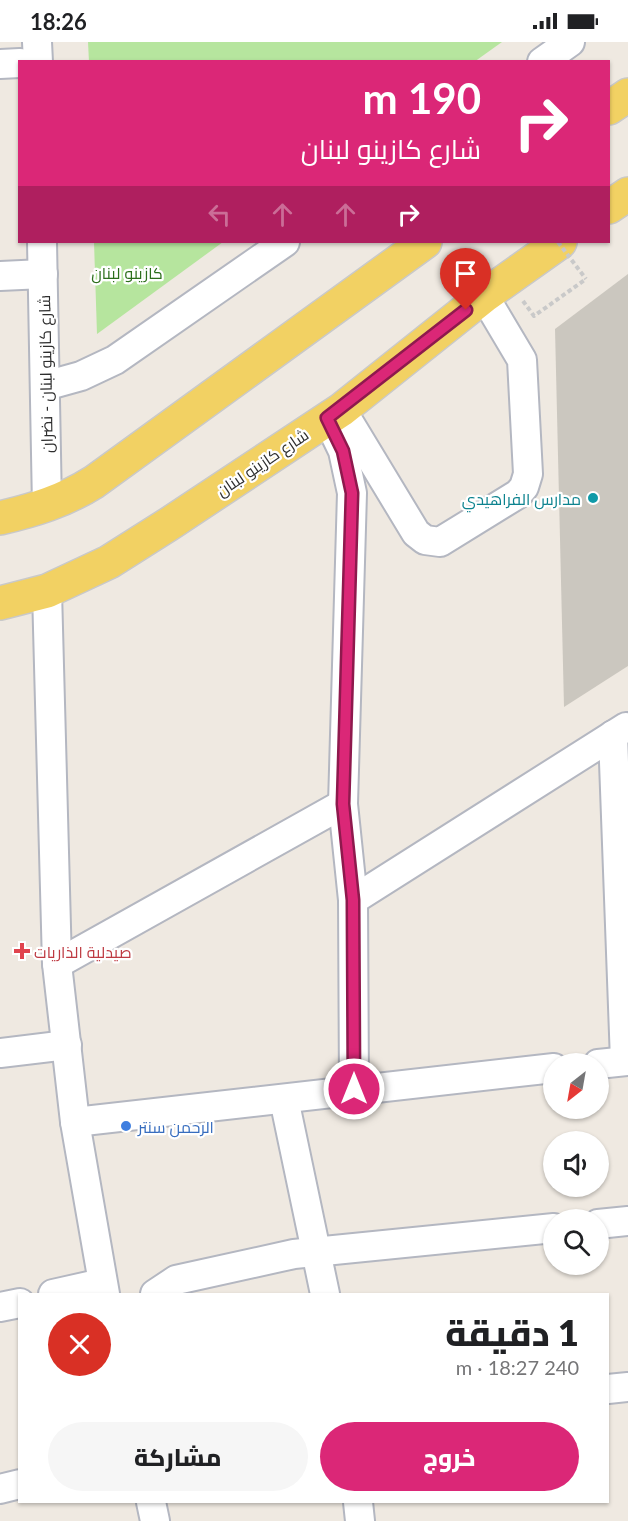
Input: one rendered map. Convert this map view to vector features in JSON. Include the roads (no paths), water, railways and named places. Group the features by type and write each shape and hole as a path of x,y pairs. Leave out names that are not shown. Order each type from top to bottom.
{"main road":[{"path":"610,107 628,95"},
{"path":"610,206 628,194"},
{"path":"0,518 47,506 70,497 94,482 424,243"},
{"name":"شارع كازينو لبنان","path":"0,603 47,591 109,561 139,543 334,414 484,296 558,243"}],"street":[{"path":"38,42 38,60"},
{"path":"545,60 570,42"},
{"path":"0,64 18,63"},
{"name":"شارع كازينو لبنان - نضران","path":"42,243 47,506"},
{"path":"45,386 81,376 115,360 284,243"},
{"path":"0,276 43,274"},
{"path":"334,414 416,533 425,540 440,542 518,494 524,487 528,474 522,360 484,296"},
{"path":"334,414 352,493 343,804 353,900 354,1089"},
{"path":"47,591 57,964 75,1122 103,1289 63,1293"},
{"path":"353,900 621,730"},
{"path":"617,1062 621,730"},
{"path":"57,964 343,804"},
{"path":"0,1053 67,1045"},
{"path":"75,1122 543,1069"},
{"path":"284,1099 325,1293"},
{"path":"609,1223 628,1221"},
{"path":"156,1293 176,1280 294,1254 543,1229"},
{"path":"0,1307 18,1303"},
{"path":"609,1389 628,1387"},
{"path":"0,1489 18,1484"},
{"path":"151,1503 155,1521"},
{"path":"358,1503 360,1521"}],"place":[{"name":"مدارس الفراهيدي","path":"593,498"},
{"name":"صيدلية الذاريات","path":"22,951"},
{"name":"الرحمن سنتر","path":"126,1126"}],"park label":[{"name":"كازينو لبنان","path":"127,272"}]}
